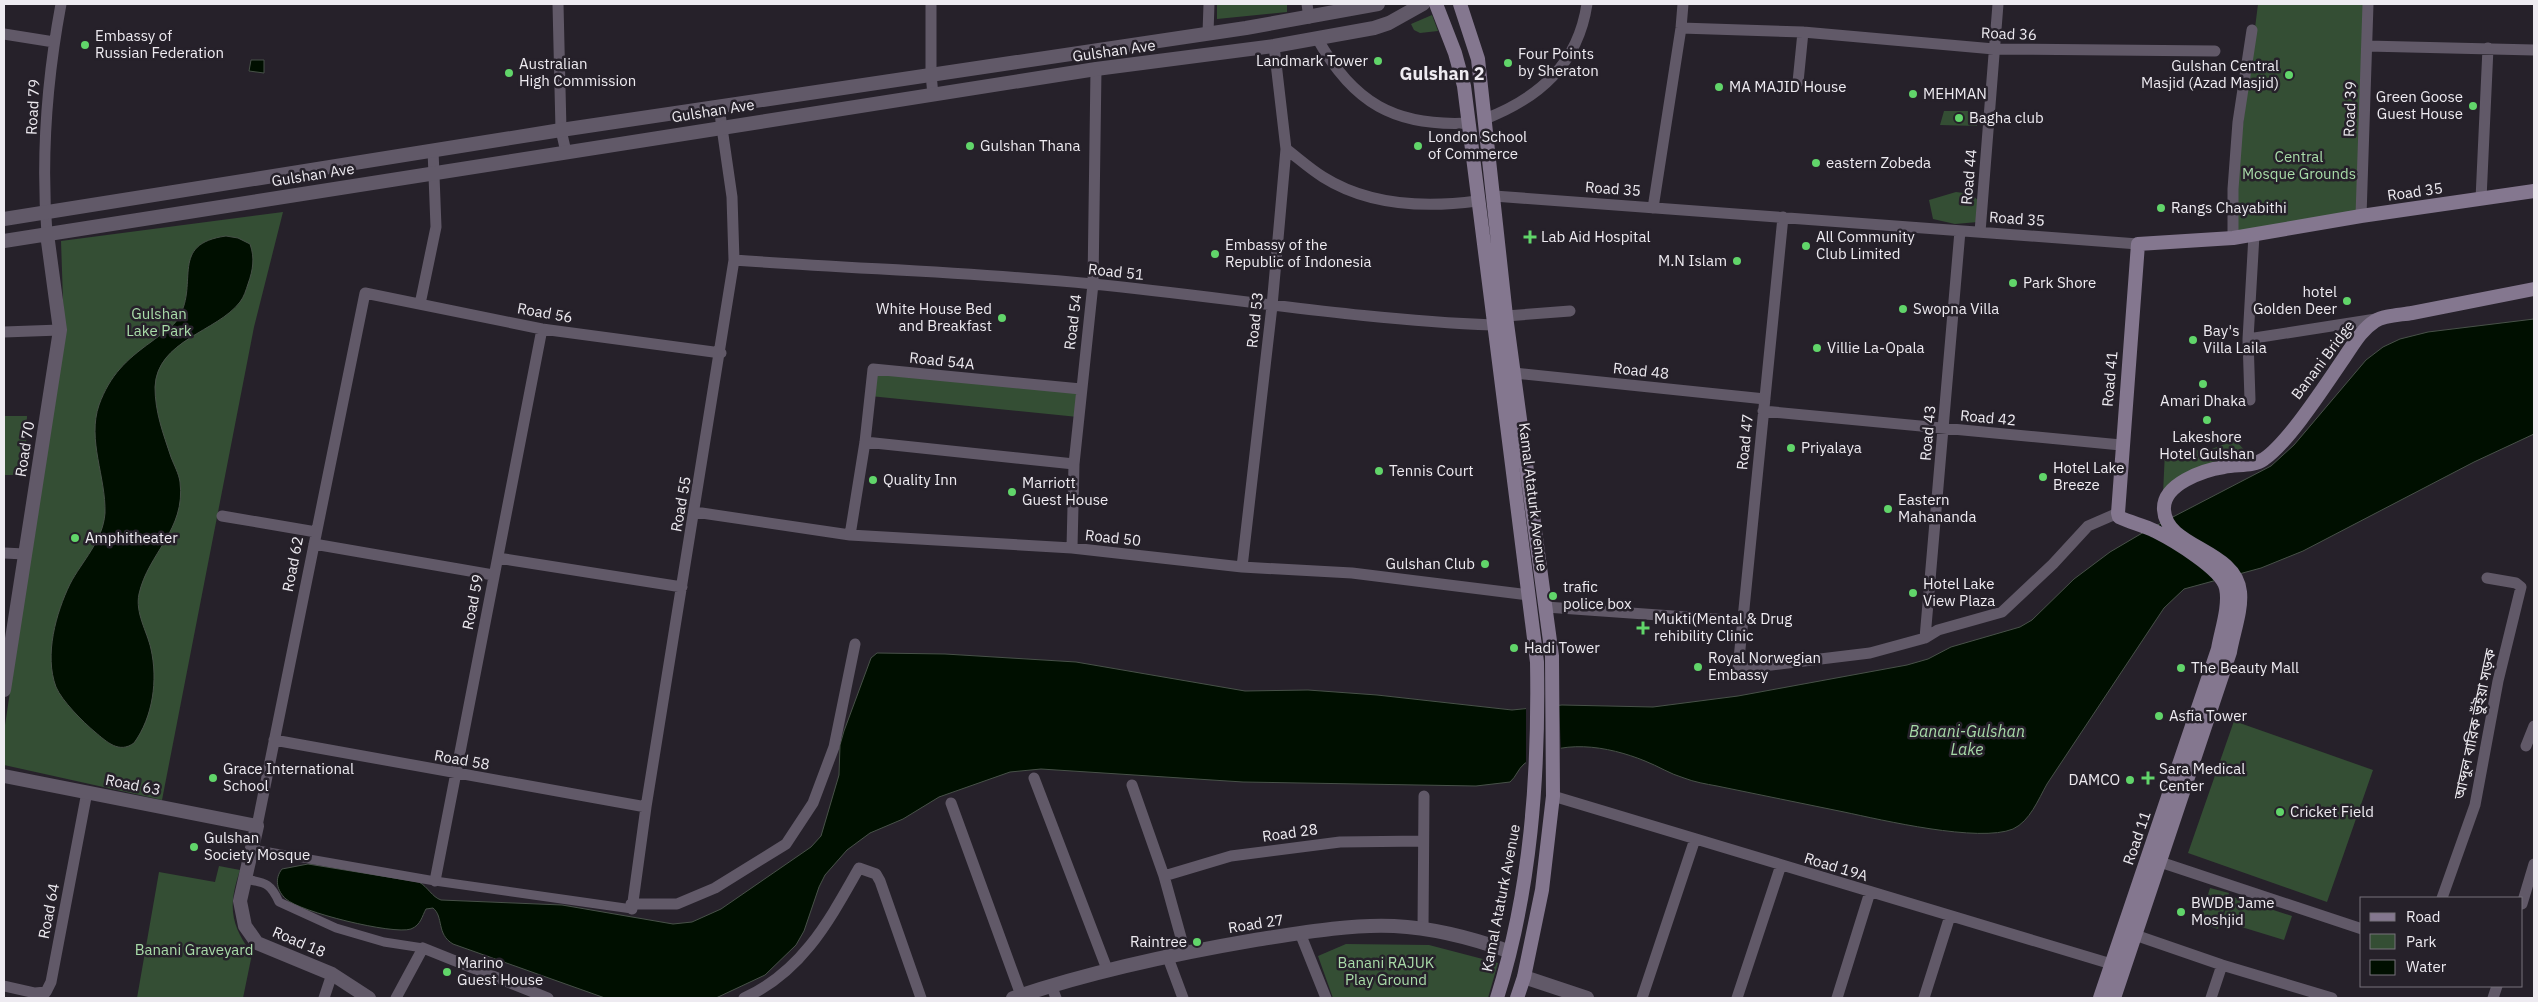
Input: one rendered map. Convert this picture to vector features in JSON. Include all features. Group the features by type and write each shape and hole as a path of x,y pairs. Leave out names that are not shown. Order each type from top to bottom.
{"main road":[{"name":"Kamal Ataturk Avenue","path":"1436,4 1460,67 1469,123 1477,200 1537,662 1544,693 1553,757 1553,796 1542,890 1524,977 1517,998"},
{"name":"Kamal Ataturk Avenue","path":"1460,4 1476,47 1506,316 1552,656 1544,693 1535,796 1525,873 1497,998"},
{"name":"Road 35","path":"2138,244 2233,238 2362,216 2534,191"},
{"name":"Road 41","path":"2118,515 2121,445 2138,244"},
{"name":"Banani Bridge","path":"2233,601 2240,591 2234,574 2218,559 2178,534 2170,525 2163,509 2166,500 2176,488 2202,473 2227,466 2259,462 2268,456 2294,427 2356,339 2376,319 2534,289"},
{"path":"2118,515 2162,535 2218,573 2233,601"},
{"path":"1529,600 1546,607"},
{"name":"Road 11","path":"2114,998 2118,966 2224,650 2233,601"},
{"name":"Road 11","path":"2100,998 2135,935 2153,860"},
{"path":"1508,951 1528,958"}],"street":[{"name":"Road 79","path":"45,213 48,96 54,42 61,4"},
{"path":"558,4 561,130 566,152"},
{"path":"931,4 931,74 933,95"},
{"path":"1208,32 1209,4"},
{"path":"1307,4 1308,18"},
{"name":"Gulshan Ave","path":"4,219 561,130 1308,18 1378,4"},
{"name":"Gulshan Ave","path":"4,241 1096,68 1274,46 1374,28 1389,23 1423,4"},
{"path":"1485,119 1526,101 1558,70 1580,32 1587,4"},
{"path":"1653,208 1681,28 1682,4"},
{"name":"Road 44","path":"1980,232 1998,4"},
{"name":"Road 39","path":"2362,216 2368,4"},
{"name":"Road 36","path":"1681,28 1803,32 1994,49 2215,51"},
{"path":"2233,238 2233,189 2238,122 2252,30"},
{"path":"1798,82 1803,32"},
{"path":"4,34 54,42"},
{"path":"1317,38 1346,80 1375,105 1412,120 1430,123 1469,123"},
{"name":"Road 53","path":"1242,567 1272,306 1286,149 1274,46"},
{"path":"2367,46 2534,50"},
{"path":"2481,199 2488,48"},
{"name":"Road 54","path":"1072,548 1074,464 1093,284 1096,68"},
{"name":"Road 55","path":"632,907 646,807 721,353 734,260 732,197 719,107"},
{"path":"1286,149 1325,178 1377,198 1410,205 1443,206 1477,200"},
{"path":"420,304 436,226 436,172 433,150"},
{"name":"Road 35","path":"1494,196 2138,244"},
{"name":"Road 70","path":"4,690 7,644 25,554 60,330 45,213"},
{"name":"Road 47","path":"1782,217 1738,669 1870,653 1925,638"},
{"name":"Road 43","path":"1925,638 1960,231"},
{"path":"2250,400 2248,339 2254,235"},
{"name":"Road 51","path":"734,260 1093,284 1272,306 1439,323 1493,325"},
{"name":"Road 56","path":"365,293 542,329 721,353"},
{"name":"Road 62","path":"253,845 365,293"},
{"path":"1506,316 1570,311"},
{"path":"2248,339 2376,319"},
{"name":"Road 59","path":"435,881 542,329"},
{"path":"4,332 60,330"},
{"name":"Road 54A","path":"850,535 865,442 873,369 1081,389"},
{"name":"Road 48","path":"1514,373 1764,405"},
{"name":"Road 42","path":"1764,405 1943,428 2121,445"},
{"path":"865,442 1074,464"},
{"name":"Road 50","path":"695,512 850,535 1072,548 1242,567 1352,573 1529,600"},
{"path":"1925,638 1938,630 2002,612 2053,564 2088,526 2118,515"},
{"path":"222,516 315,538 494,575"},
{"path":"4,553 25,554"},
{"path":"498,558 682,587"},
{"name":"আব্দুল বারিক ভুঁইয়া সড়ক","path":"2442,897 2474,804 2498,681 2521,587 2516,583 2487,578"},
{"path":"1546,607 1743,621"},
{"path":"253,845 435,881 632,907 677,904 715,888 786,844 813,804 834,747 855,644"},
{"path":"2526,746 2534,726"},
{"name":"Road 58","path":"274,740 646,807"},
{"name":"Road 63","path":"4,776 256,826"},
{"path":"1034,778 1106,969"},
{"path":"1132,785 1164,876 1185,952"},
{"name":"Road 64","path":"4,986 34,993 46,992 51,982 88,792"},
{"path":"1423,929 1424,796"},
{"name":"Road 19A","path":"1553,796 2118,966"},
{"path":"952,802 1017,997"},
{"path":"1642,998 1695,839"},
{"name":"Road 28","path":"1164,876 1231,856 1331,843 1423,841"},
{"name":"Road 18","path":"253,845 240,901 245,926 257,942 332,974 369,998"},
{"path":"2153,860 2360,928"},
{"path":"2523,901 2534,864"},
{"path":"1736,998 1781,866"},
{"path":"744,998 779,979 825,929 859,868 876,874 880,880 921,998"},
{"path":"245,879 264,882 271,887 279,902 336,928 384,942 423,948 548,998"},
{"path":"1836,998 1870,892"},
{"path":"1924,998 1950,916"},
{"name":"Road 27","path":"1017,997 1053,992 1106,969 1167,955 1300,933 1393,926 1423,929 1476,940 1508,951"},
{"path":"1300,933 1326,998"},
{"path":"2135,935 2309,994 2332,998"},
{"path":"396,998 423,948"},
{"path":"1167,955 1183,998"},
{"path":"2211,998 2222,965"},
{"path":"324,998 332,974"},
{"path":"1524,977 1587,998"}],"green space":[{"path":"1217,4 1287,4 1287,12 1217,19"},
{"name":"Central Mosque Grounds","path":"2258,4 2366,4 2358,215 2235,242 2235,188"},
{"path":"1432,15 1438,31 1420,33 1414,30 1411,24"},
{"name":"Bagha club","path":"1944,111 1977,111 1977,126 1940,125"},
{"path":"1956,192 1971,194 1980,202 1978,222 1955,224 1933,219 1929,200"},
{"name":"Gulshan Lake Park","path":"283,212 254,327 162,800 4,765 4,732 64,330 61,241"},
{"path":"873,369 1081,389 1078,417 870,396"},
{"path":"4,416 27,416 25,475 4,475"},
{"path":"2235,440 2251,457 2228,460 2163,494 2165,451 2209,450"},
{"name":"Cricket Field","path":"2234,721 2373,770 2327,902 2188,853"},
{"name":"Banani Graveyard","path":"219,866 240,870 234,894 233,914 239,933 252,954 243,998 137,998 159,872 215,882"},
{"path":"2210,888 2229,893 2218,929 2199,923"},
{"path":"2230,896 2292,916 2284,940 2222,921"},
{"name":"Banani RAJUK Play Ground","path":"1346,944 1429,945 1498,963 1488,998 1333,998 1318,956"}],"water":[{"path":"251,60 264,60 264,73 249,71"},
{"path":"226,236 238,238 250,244 252,249 252,269 243,298 230,312 177,347 166,358 158,371 155,387 156,405 162,431 178,473 180,499 172,528 150,566 138,601 153,661 154,686 150,710 146,722 134,743 129,746 118,747 100,736 68,705 56,687 51,661 53,634 60,608 70,584 96,542 105,513 105,499 96,445 96,418 103,394 120,369 134,355 170,328 179,317 187,291 191,256 197,247 208,240"},
{"name":"Banani-Gulshan Lake","path":"2534,319 2534,434 2474,462 2303,551 2261,568 2184,589 2164,608 2024,821 2013,829 1998,833 1955,832 1905,825 1696,782 1615,751 1584,747 1552,750 1524,764 1510,782 1476,786 1243,782 1041,769 1010,772 939,797 903,819 870,833 847,850 825,875 804,931 796,945 765,975 716,998 605,998 453,944 444,935 438,916 433,908 426,909 419,923 411,929 386,929 367,926 309,910 286,899 279,889 277,881 282,869 308,864 419,882 441,900 562,905 673,924 692,922 721,909 811,847 821,836 839,775 840,745 844,731 871,658 877,653 945,654 1076,662 1245,691 1308,690 1377,695 1512,710 1562,705 1653,707 1738,696 1907,665 1928,659 1951,647 2020,627 2032,620 2074,579 2110,552 2144,532 2271,466 2294,445 2366,360 2383,347 2400,339 2428,332"}],"pier":[{"path":"1559,703 1561,751 1526,766 1526,707"}],"place":[{"name":"Embassy of Russian Federation","path":"85,45"},
{"name":"Landmark Tower","path":"1378,61"},
{"name":"Four Points by Sheraton","path":"1508,63"},
{"name":"Australian High Commission","path":"509,73"},
{"name":"Gulshan Central Masjid (Azad Masjid)","path":"2289,75"},
{"name":"MA MAJID House","path":"1719,87"},
{"name":"MEHMAN","path":"1913,94"},
{"name":"Green Goose Guest House","path":"2473,106"},
{"name":"Bagha club","path":"1959,118"},
{"name":"Gulshan Thana","path":"970,146"},
{"name":"London School of Commerce","path":"1418,146"},
{"name":"eastern Zobeda","path":"1816,163"},
{"name":"Rangs Chayabithi","path":"2161,208"},
{"name":"Lab Aid Hospital","path":"1530,237"},
{"name":"All Community Club Limited","path":"1806,246"},
{"name":"Embassy of the Republic of Indonesia","path":"1215,254"},
{"name":"M.N Islam","path":"1737,261"},
{"name":"Park Shore","path":"2013,283"},
{"name":"hotel Golden Deer","path":"2347,301"},
{"name":"Swopna Villa","path":"1903,309"},
{"name":"White House Bed and Breakfast","path":"1002,318"},
{"name":"Bay's Villa Laila","path":"2193,340"},
{"name":"Villie La-Opala","path":"1817,348"},
{"name":"Amari Dhaka","path":"2203,384"},
{"name":"Lakeshore Hotel Gulshan","path":"2207,420"},
{"name":"Priyalaya","path":"1791,448"},
{"name":"Tennis Court","path":"1379,471"},
{"name":"Hotel Lake Breeze","path":"2043,477"},
{"name":"Quality Inn","path":"873,480"},
{"name":"Marriott Guest House","path":"1012,492"},
{"name":"Eastern Mahananda","path":"1888,509"},
{"name":"Amphitheater","path":"75,538"},
{"name":"Gulshan Club","path":"1485,564"},
{"name":"Hotel Lake View Plaza","path":"1913,593"},
{"name":"trafic police box","path":"1553,596"},
{"name":"Mukti(Mental & Drug rehibility Clinic","path":"1643,628"},
{"name":"Hadi Tower","path":"1514,648"},
{"name":"Royal Norwegian Embassy","path":"1698,667"},
{"name":"The Beauty Mall","path":"2181,668"},
{"name":"Asfia Tower","path":"2159,716"},
{"name":"Grace International School","path":"213,778"},
{"name":"Sara Medical Center","path":"2148,778"},
{"name":"DAMCO","path":"2130,780"},
{"name":"Cricket Field","path":"2280,812"},
{"name":"Gulshan Society Mosque","path":"194,847"},
{"name":"BWDB Jame Moshjid","path":"2181,912"},
{"name":"Raintree","path":"1197,942"},
{"name":"Marino Guest House","path":"447,972"}],"district":[{"name":"Gulshan 2","path":"1442,74"}]}
